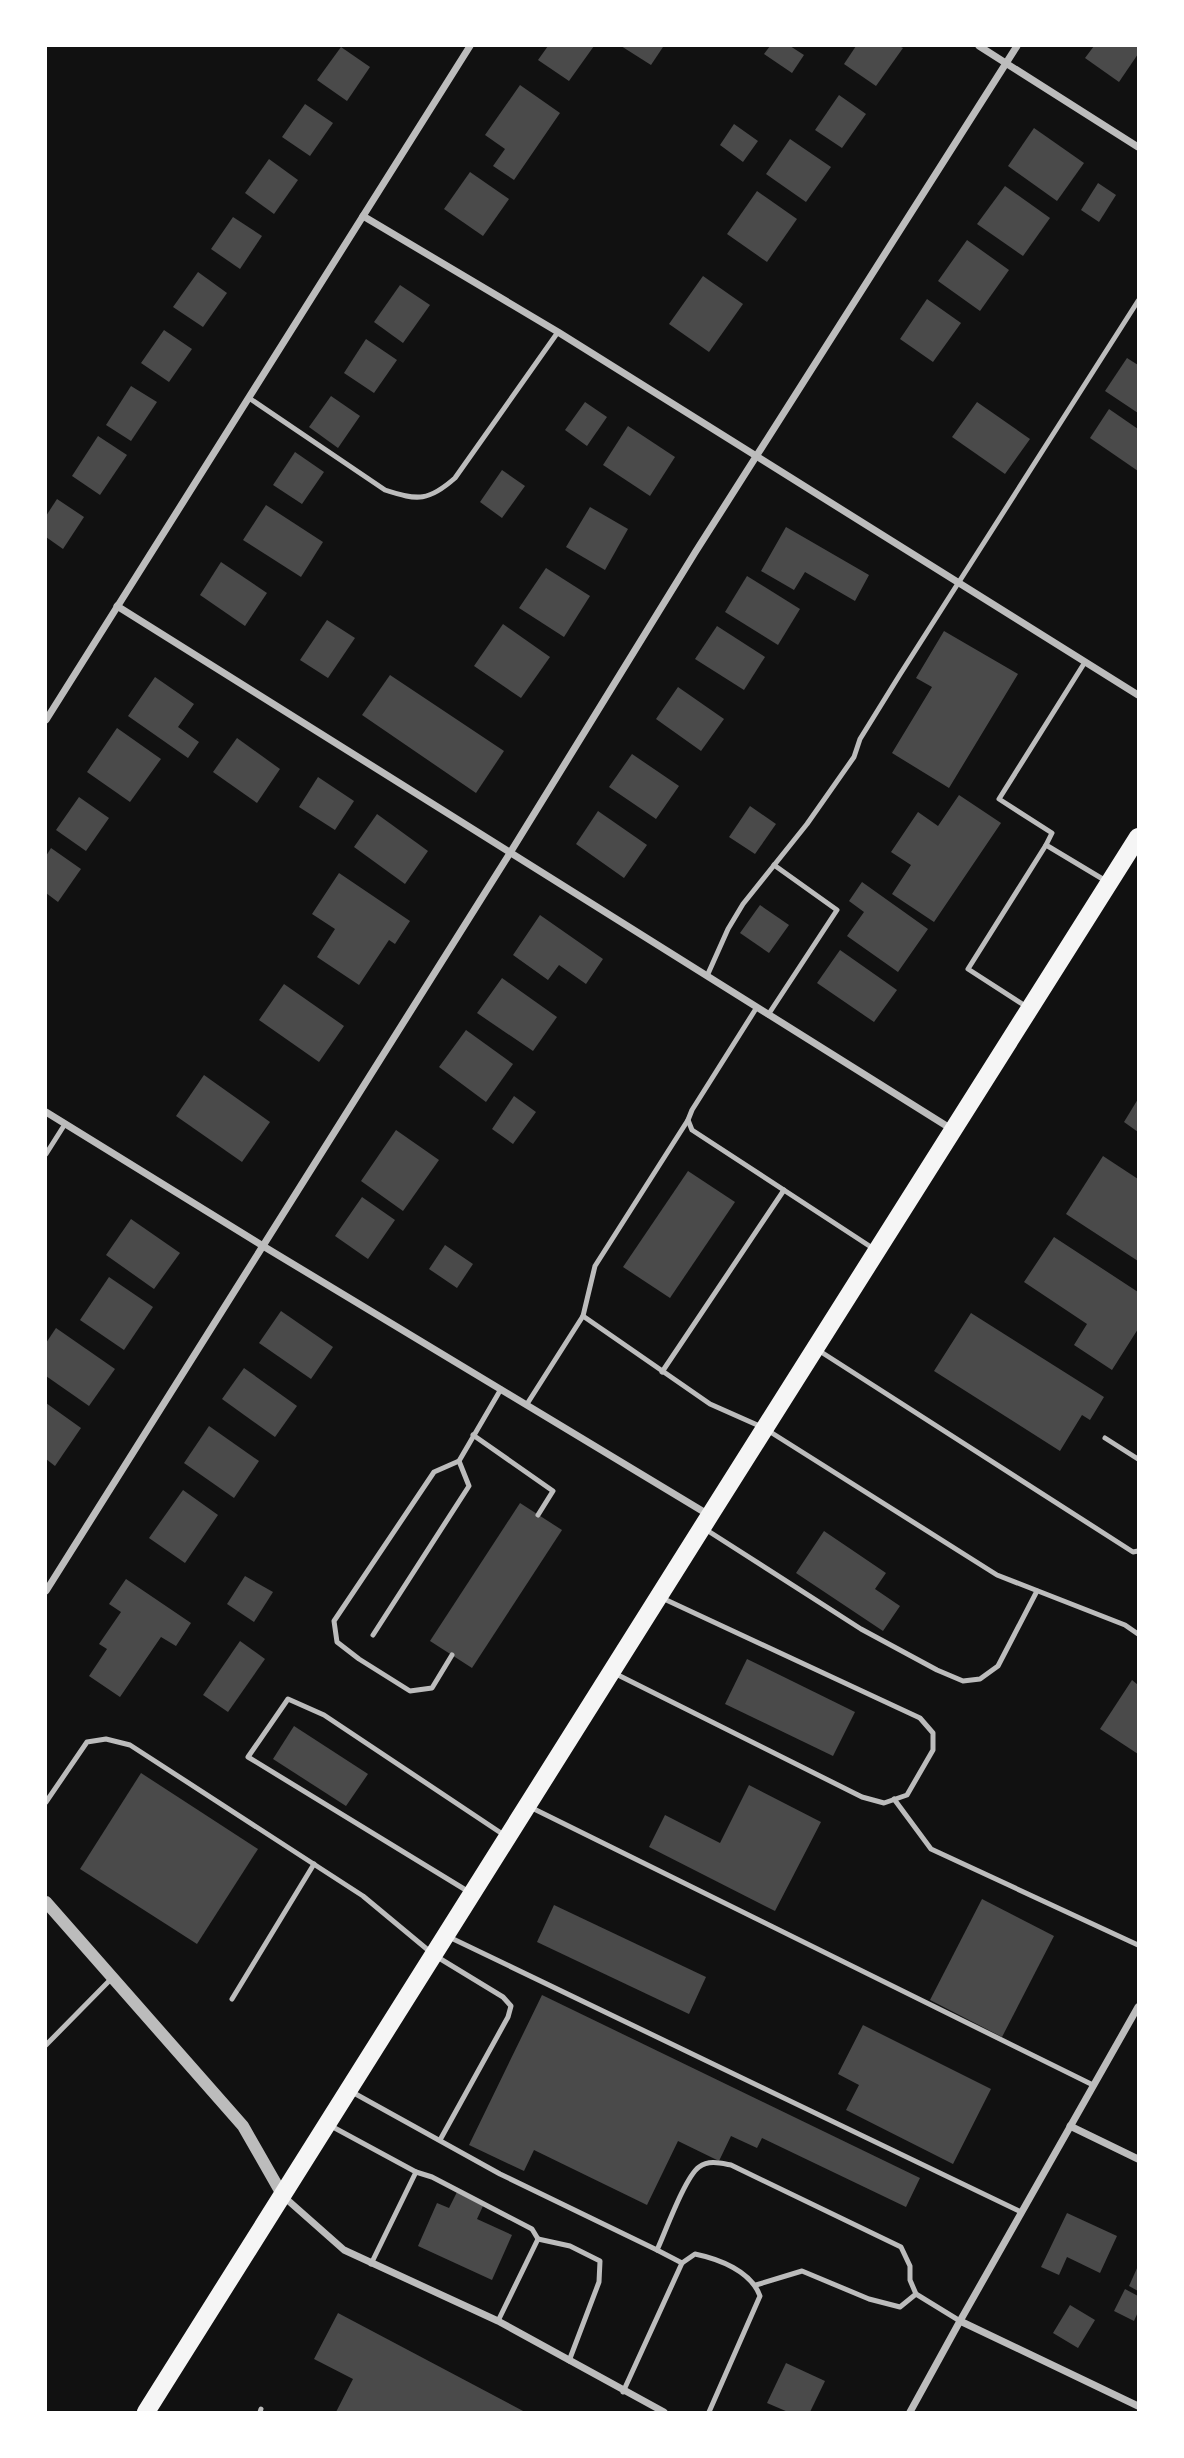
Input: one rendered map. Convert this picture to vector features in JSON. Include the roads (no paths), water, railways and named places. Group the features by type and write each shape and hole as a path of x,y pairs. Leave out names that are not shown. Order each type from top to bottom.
{"main road":[{"path":"146,2413 1138,838"}],"street":[{"path":"46,720 470,46"},
{"path":"979,46 1139,147"},
{"path":"46,1591 1017,46"},
{"path":"363,216 558,332 1139,695"},
{"path":"117,606 953,1130"},
{"path":"46,1112 263,1247 527,1404 706,1521"},
{"path":"46,1902 243,2126 283,2196 344,2250 498,2321 664,2413"},
{"path":"910,2413 1139,2007"},
{"path":"1070,2126 1139,2158"},
{"path":"960,2321 1139,2406"}],"lane":[{"path":"707,976 738,912 807,824 854,757 860,740 898,676 1139,301"},
{"path":"249,398 385,489 408,497 422,498 439,492 455,478 558,332"},
{"path":"1030,1009 968,968 1052,833 999,799 1085,662"},
{"path":"1046,845 1109,883"},
{"path":"768,1015 837,910 774,865"},
{"path":"527,1404 583,1316 595,1266 757,1007"},
{"path":"688,1120 692,1130 877,1251"},
{"path":"46,1154 65,1124"},
{"path":"662,1372 784,1190"},
{"path":"583,1316 710,1404 764,1429 997,1575 1125,1625 1139,1634"},
{"path":"816,1348 1133,1552 1139,1551"},
{"path":"452,1655 432,1688 410,1691 337,1642 334,1621 434,1472 459,1461 501,1389"},
{"path":"473,1435 553,1490 538,1515"},
{"path":"1105,1438 1139,1459"},
{"path":"373,1635 469,1486 459,1461"},
{"path":"706,1521 861,1629 963,1681 980,1679 998,1666 1037,1591"},
{"path":"611,1671 862,1797 884,1802 907,1795 933,1750 933,1734 920,1718 659,1596"},
{"path":"472,1894 248,1757 288,1699 324,1715 508,1837"},
{"path":"46,1801 87,1742 106,1739 130,1745 363,1896 434,1955 503,1997 511,2006 508,2017 440,2140"},
{"path":"894,1799 931,1849 1139,1945"},
{"path":"527,1806 1093,2085"},
{"path":"232,1999 314,1864"},
{"path":"446,1936 1021,2212"},
{"path":"46,2045 112,1978"},
{"path":"349,2090 500,2174 682,2263"},
{"path":"328,2125 532,2229 538,2239 570,2246 600,2261 599,2282 569,2361"},
{"path":"657,2250 684,2190 698,2167 715,2162 731,2165 901,2247 910,2266 910,2280 916,2294 960,2321"},
{"path":"371,2264 416,2172"},
{"path":"498,2321 538,2239"},
{"path":"623,2392 682,2263 695,2254 712,2257 746,2276 756,2285 760,2296 709,2413"},
{"path":"756,2285 802,2271 869,2299 900,2307 916,2294"}]}
